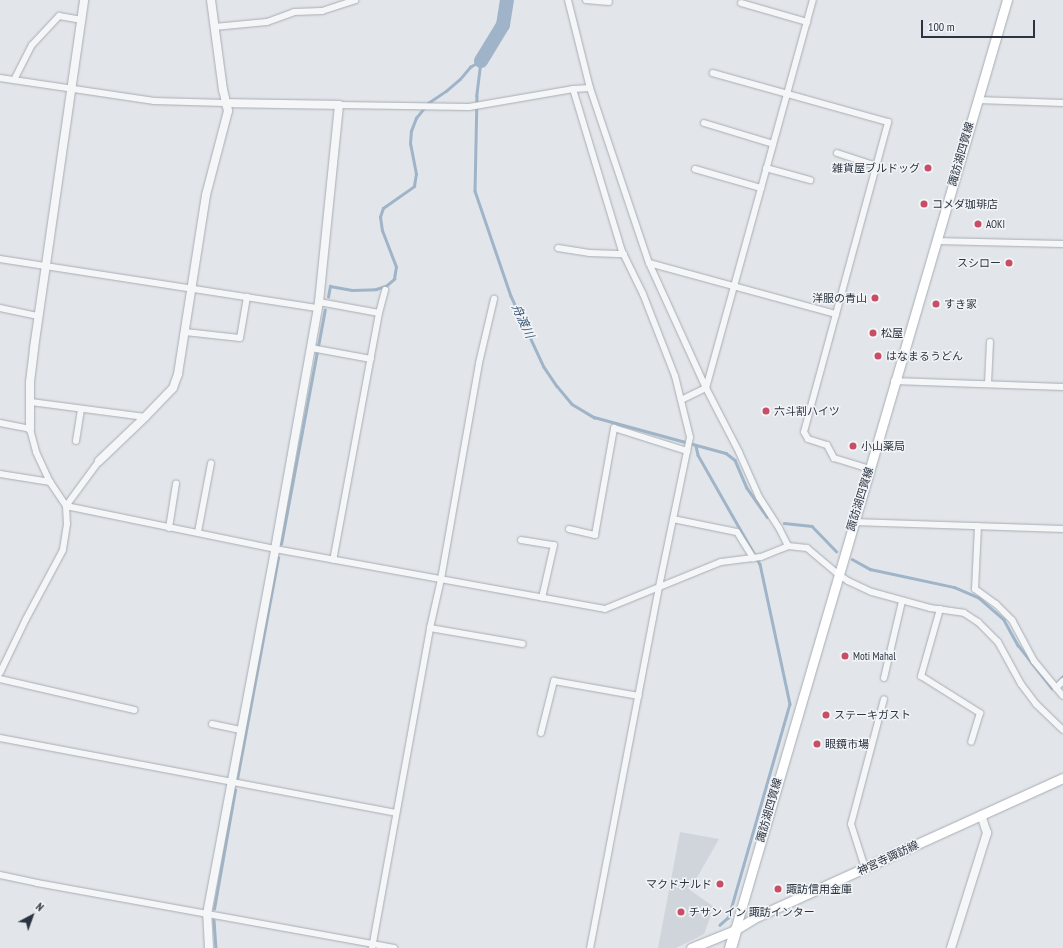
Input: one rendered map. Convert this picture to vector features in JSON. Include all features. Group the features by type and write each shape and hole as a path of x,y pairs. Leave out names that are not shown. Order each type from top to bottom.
{"highway":[{"path":"730,948 735,930"}],"main road":[{"name":"諏訪湖四賀線","path":"735,930 894,381 1007,0"},
{"name":"神宮寺諏訪線","path":"691,948 735,930 754,918 1063,778"}],"street":[{"path":"0,673 23,625 63,550 68,524 66,506 50,482 36,452 30,429 30,382 45,266 84,0"},
{"path":"66,506 99,461 145,417 172,388 178,374 206,195 228,111 225,103 211,0"},
{"path":"214,27 267,22 294,12 322,11 355,0"},
{"path":"568,0 590,88 649,262 706,388 739,452 759,497 779,528 788,546"},
{"path":"586,0 609,2"},
{"path":"681,400 706,388 786,93 813,0"},
{"path":"741,3 807,22"},
{"path":"14,80 32,45 58,16 81,20"},
{"path":"713,72 888,122 804,432 808,439 827,446 834,458 869,469"},
{"path":"0,78 154,101 419,107 482,106 573,88 590,88"},
{"path":"573,88 624,254 643,294 675,376 690,438 659,587 590,948"},
{"path":"977,100 1063,103"},
{"path":"209,948 207,914 230,782 275,549 319,305 338,105"},
{"path":"704,123 773,144"},
{"path":"837,153 876,166"},
{"path":"766,168 810,180"},
{"path":"695,169 761,188"},
{"path":"936,240 1063,244"},
{"path":"558,248 590,253 624,254"},
{"path":"0,259 247,297 379,313"},
{"path":"649,262 734,287 836,314"},
{"path":"333,560 384,290"},
{"path":"185,332 240,338 247,297"},
{"path":"372,946 430,628 441,579 479,364 494,299"},
{"path":"0,308 38,316"},
{"path":"988,384 990,342"},
{"path":"311,348 371,359"},
{"path":"894,381 1063,387"},
{"path":"31,402 145,417"},
{"path":"76,440 81,409"},
{"path":"0,423 30,429"},
{"path":"569,529 595,535 614,428 688,450"},
{"path":"198,532 211,463"},
{"path":"0,474 50,482"},
{"path":"169,528 176,484"},
{"path":"66,506 275,549 605,609 721,562 756,558 788,546 807,548 838,574 872,592 902,601 964,613 978,622 990,632 998,642 1022,684 1036,704 1063,730"},
{"path":"673,519 737,532 756,558"},
{"path":"853,522 1063,529"},
{"path":"978,526 975,589 996,604 1012,620 1030,655 1063,696"},
{"path":"521,540 554,545 542,598"},
{"path":"884,678 902,601"},
{"path":"940,609 921,676 980,713 971,742"},
{"path":"430,628 524,644"},
{"path":"0,679 134,710"},
{"path":"1056,688 1063,680"},
{"path":"541,733 554,681 639,696"},
{"path":"865,868 851,824 884,699"},
{"path":"212,724 240,730"},
{"path":"0,738 396,813"},
{"path":"951,948 988,833 981,815"},
{"path":"0,875 372,946 394,948"}],"shaded area":[{"path":"680,832 719,839 690,890 714,907 704,934 676,948 658,948"}],"waterway":[{"name":"舟渡川","path":"481,61 503,25 507,0"},
{"path":"328,297 330,286 352,290 376,289 386,286 394,279 396,267 382,231 380,217 383,208 414,186 416,174 410,144 411,131 416,118 428,103 446,91 460,79 470,67 480,61"},
{"name":"舟渡川","path":"481,61 477,96 475,191 511,296 544,367 572,404 594,417 726,453 735,460 747,488 767,517"},
{"path":"281,544 325,310"},
{"path":"696,446 698,455 760,564 790,704 729,917 720,925"},
{"name":"舟渡川","path":"784,523 812,526 836,551"},
{"path":"237,779 278,558"},
{"path":"852,559 870,569 954,587 978,597 1004,620 1018,645 1052,688"},
{"path":"1059,681 1063,676"},
{"path":"214,909 235,790"},
{"path":"214,920 216,948"}],"place":[{"name":"雑貨屋ブルドッグ","path":"928,168"},
{"name":"コメダ珈琲店","path":"924,204"},
{"name":"AOKI","path":"978,224"},
{"name":"スシロー","path":"1009,263"},
{"name":"洋服の青山","path":"875,298"},
{"name":"すき家","path":"936,304"},
{"name":"松屋","path":"873,333"},
{"name":"はなまるうどん","path":"878,356"},
{"name":"六斗割ハイツ","path":"766,411"},
{"name":"小山薬局","path":"853,446"},
{"name":"Moti Mahal","path":"845,656"},
{"name":"ステーキガスト","path":"826,715"},
{"name":"眼鏡市場","path":"817,744"},
{"name":"マクドナルド","path":"720,884"},
{"name":"諏訪信用金庫","path":"778,889"},
{"name":"チサン イン 諏訪インター","path":"681,912"}]}
